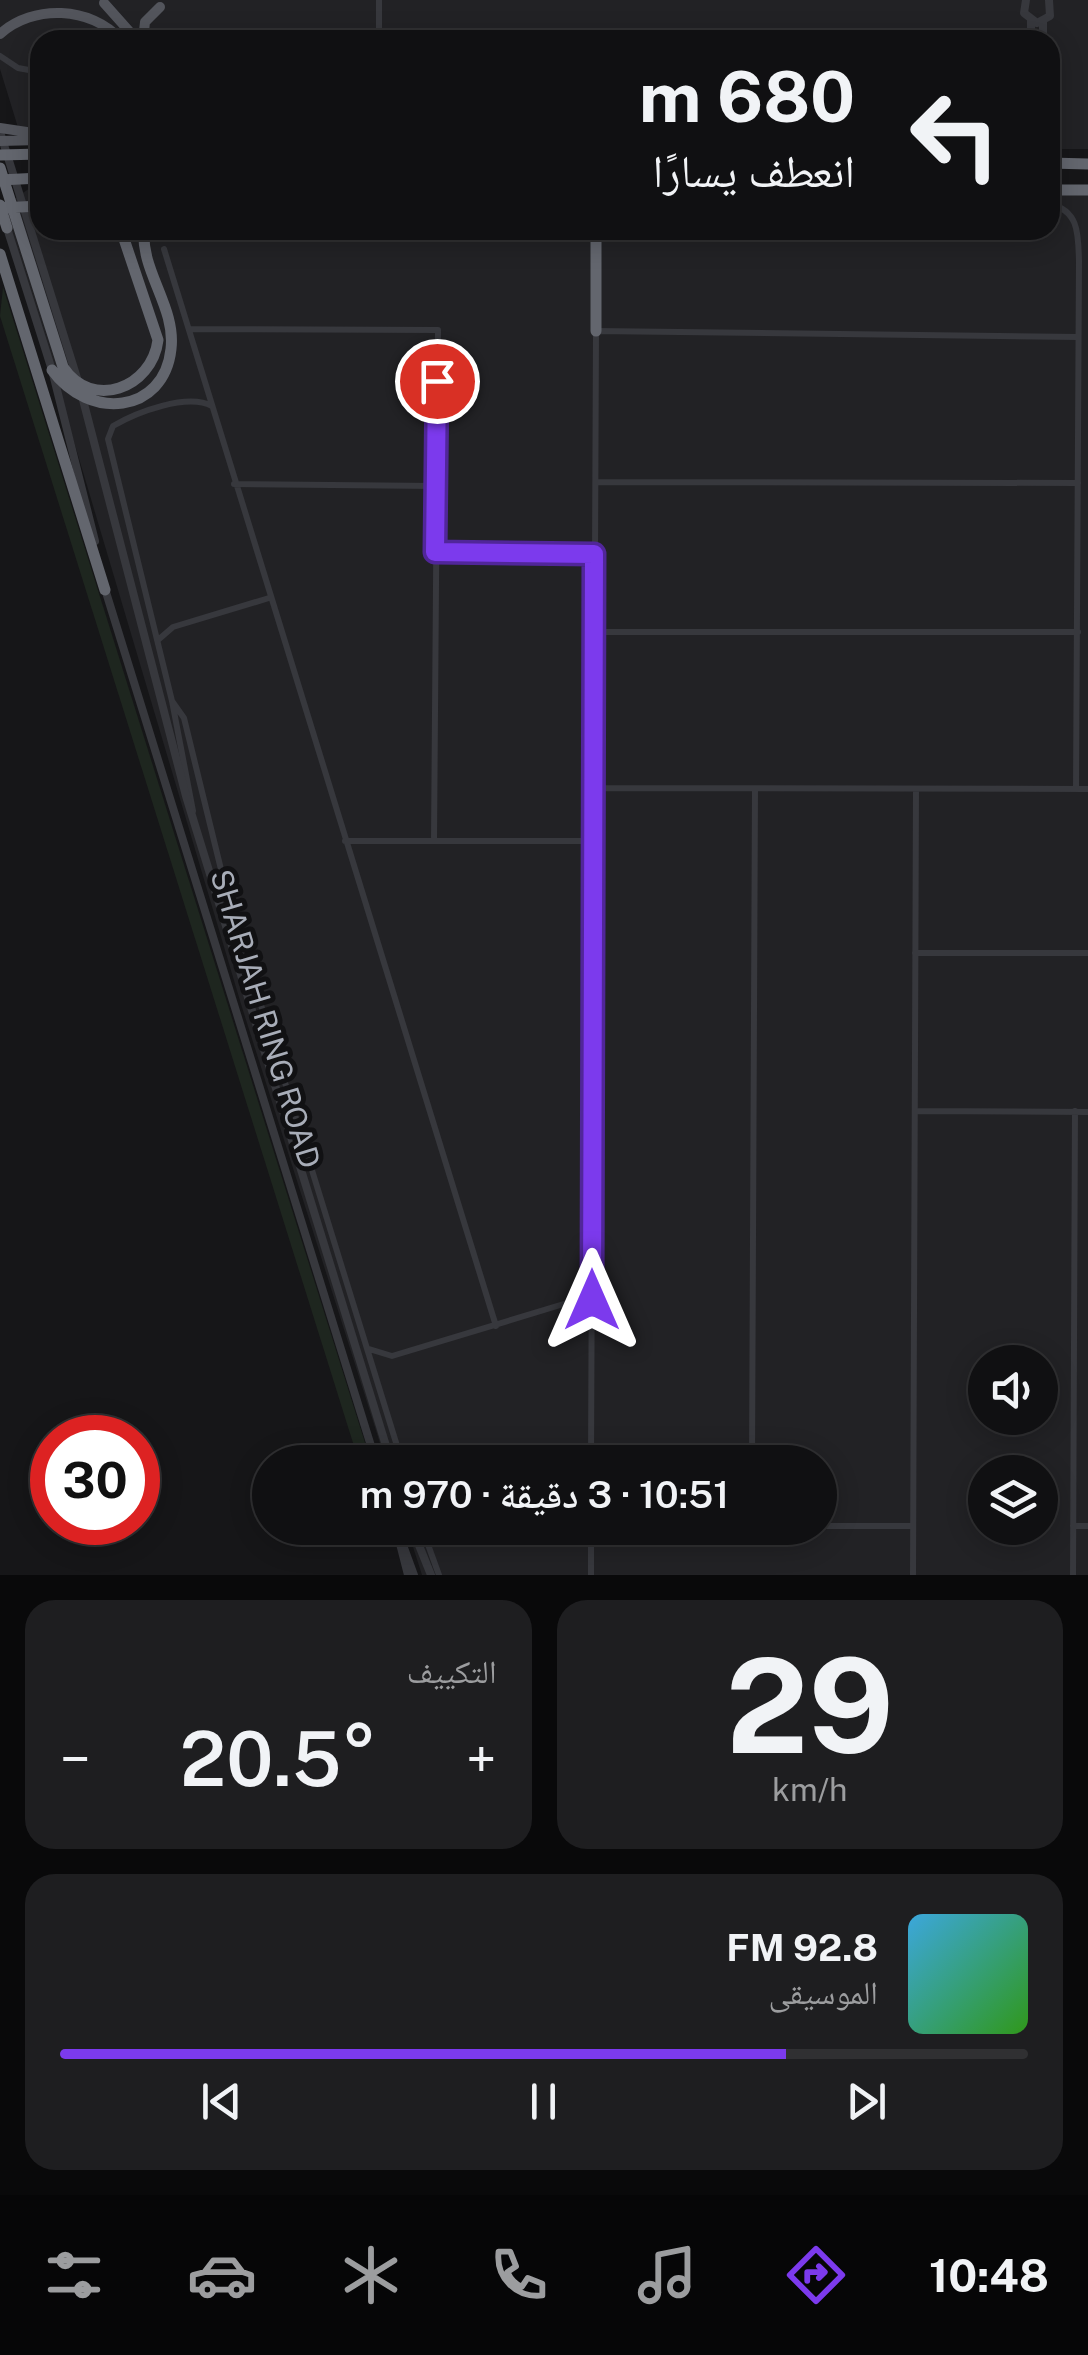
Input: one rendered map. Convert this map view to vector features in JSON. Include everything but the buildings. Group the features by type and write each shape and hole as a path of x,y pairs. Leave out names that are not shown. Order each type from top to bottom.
{"highway":[{"path":"0,155 30,154"},
{"path":"1060,163 1088,164"},
{"path":"0,168 12,226 63,367 73,380 102,391 137,381 150,368 158,340 123,240"},
{"path":"0,180 30,178"},
{"path":"1060,190 1088,190"},
{"path":"0,206 12,226"},
{"path":"0,206 30,206"},
{"path":"52,370 77,398 102,405 137,397 160,378 171,353 172,338 145,255 144,240"},
{"path":"596,240 596,332"},
{"path":"0,254 106,590"}],"main road":[{"path":"101,2 130,30"},
{"path":"143,30 145,22 160,7"},
{"path":"0,34 23,18 63,14 91,18 107,30"},
{"path":"0,130 30,135"},
{"path":"0,141 30,138"}],"street":[{"path":"379,0 379,30"},
{"path":"1026,0 1024,14 1031,21 1044,22"},
{"path":"1043,30 1052,11 1049,0"},
{"path":"1031,21 1031,30"},
{"path":"0,56 18,68 30,70"},
{"path":"0,130 30,226"},
{"path":"1060,209 1070,214 1078,232 1076,789"},
{"name":"SHARJAH RING ROAD","path":"12,226 106,590 371,1445"},
{"path":"34,240 73,364 192,812 386,1445"},
{"path":"164,250 496,1326"},
{"path":"189,329 438,330 434,841"},
{"path":"591,1445 596,332 1078,337"},
{"path":"192,812 192,793 172,701 109,432 120,422 190,400 212,406"},
{"path":"596,482 1078,484"},
{"path":"234,484 435,486"},
{"path":"435,552 594,554"},
{"path":"158,640 173,626 269,598"},
{"path":"152,619 173,626"},
{"path":"595,632 1078,632"},
{"path":"172,701 184,718 228,898 397,1445"},
{"path":"595,788 1088,789"},
{"path":"752,1445 754,789"},
{"path":"913,1575 916,789"},
{"path":"344,840 594,841"},
{"path":"915,953 1088,953"},
{"path":"915,1111 1088,1112"},
{"path":"1073,1575 1076,1111"},
{"path":"367,1347 378,1355 392,1356 567,1303 592,1300"},
{"path":"376,1376 392,1356"},
{"path":"837,1526 913,1526"},
{"path":"1073,1526 1088,1526"},
{"path":"401,1545 411,1575"},
{"path":"419,1545 432,1575"},
{"path":"426,1545 432,1575"},
{"path":"591,1545 591,1575"}],"shaded area":[{"path":"0,0 1088,0 1088,149 1060,149 1060,30 30,30 30,134 20,134 0,69"},
{"path":"30,188 30,240 1060,240 1060,192 1088,192 1088,1575 422,1575 412,1545 837,1545 837,1445 381,1445 241,1004 4,206"},
{"path":"3,287 366,1445 354,1445 0,316"}],"route":[{"path":"437,381 435,552 594,554 592,1300"}]}
